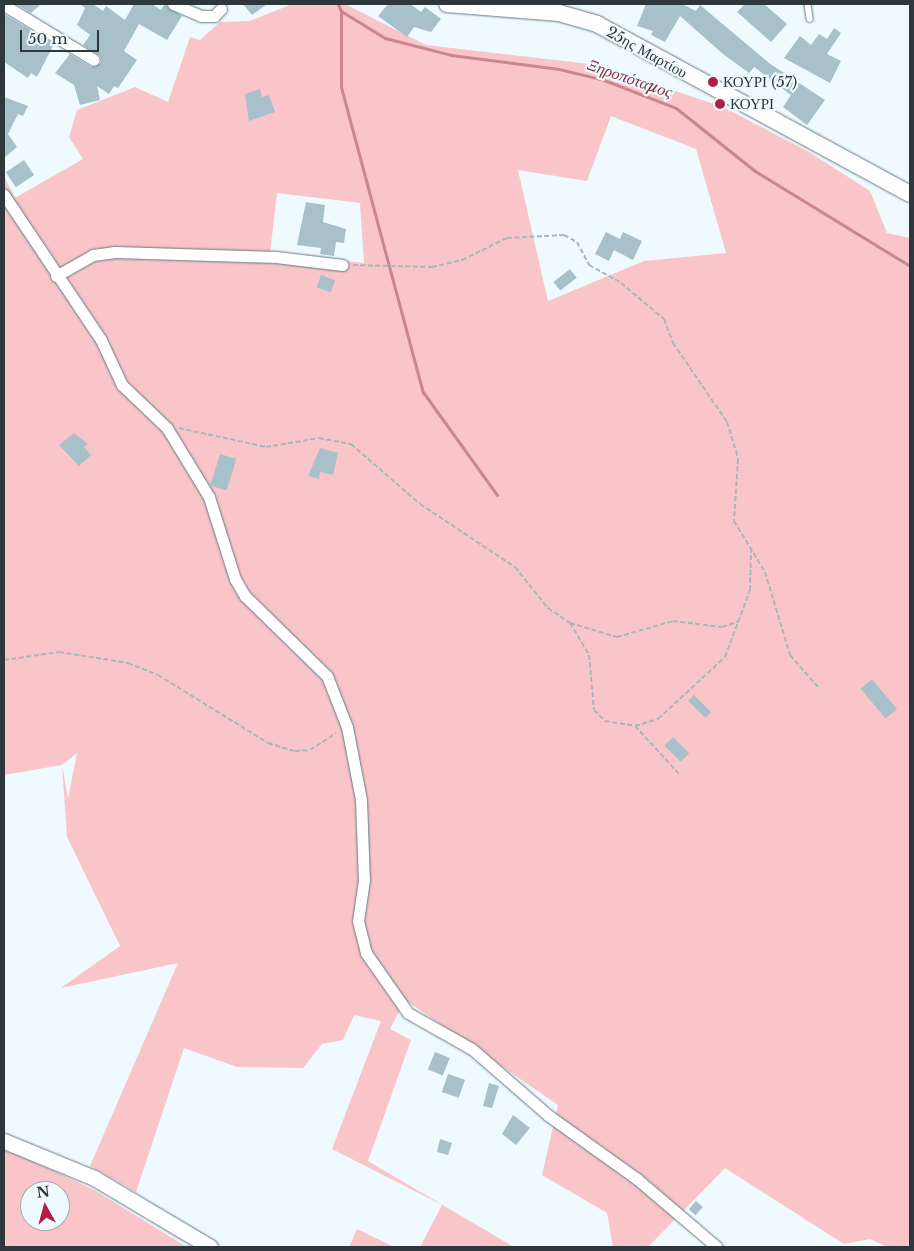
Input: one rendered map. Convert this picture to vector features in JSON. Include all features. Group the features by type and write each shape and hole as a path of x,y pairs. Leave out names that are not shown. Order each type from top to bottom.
{"main road":[{"name":"25ης Μαρτίου","path":"447,4 541,8 608,29 910,194"}],"street":[{"path":"173,4 201,16 214,16 221,9"},
{"path":"4,5 94,60"},
{"path":"4,195 56,276 101,340 122,385 167,428 209,497 235,579 245,596 327,676 347,727 362,800 364,880 358,921 366,953 408,1013 472,1049 549,1116 631,1174 717,1247"},
{"path":"56,276 92,256 115,252 276,257 343,265"},
{"path":"4,1141 94,1178 210,1247"}],"lane":[{"path":"808,4 810,19"}],"path":[{"path":"343,265 432,266 462,260 516,236 549,233 572,238 589,266 621,283 667,323 673,343 727,422 738,459 732,512 751,548 782,619 790,655 818,687"},
{"path":"167,428 187,428 266,447 319,438 351,444 420,504 516,567 548,608 570,623 617,637 673,621 722,627 740,621"},
{"path":"570,623 589,656 594,710 605,721 635,726 670,712 725,657 740,621 754,570 751,548"},
{"path":"4,660 59,652 128,664 158,676 268,743 295,751 310,750 347,727"},
{"path":"635,726 681,776"}],"shaded area":[{"path":"292,4 345,4 426,45 598,65 723,107 809,152 870,191 887,233 910,238 910,1247 887,1247 870,1239 844,1244 725,1168 648,1247 613,1247 607,1213 542,1175 558,1105 405,1000 390,1029 411,1040 368,1161 514,1247 420,1247 442,1205 332,1149 381,1021 354,1015 343,1040 322,1044 303,1068 237,1067 184,1048 136,1192 90,1166 178,963 61,988 120,946 67,837 62,765 4,775 4,176 15,198 83,159 69,137 77,110 135,87 168,102 190,37 200,40 220,22 250,21","holes":["611,116 696,149 726,253 644,261 548,301 518,170 587,181","277,193 360,203 364,263 270,253","77,753 68,799 62,765"]},
{"path":"4,1147 94,1190 187,1247 4,1247"},
{"path":"357,1229 394,1247 349,1247"}],"building":[{"path":"16,4 41,4 31,13"},
{"path":"80,4 93,4 103,11 106,6 125,20 134,4 152,4 161,10 165,4 182,16 167,40 139,24 124,51 137,60 118,88 114,86 109,94 97,86 100,100 80,105 74,85 55,73 70,54 91,67 101,63 100,56 83,45 90,35 77,25 85,8"},
{"path":"243,4 267,4 252,15"},
{"path":"388,4 410,4 421,12 425,7 441,19 431,32 414,27 407,37 378,16"},
{"path":"646,4 682,4 696,11 700,5 769,63 825,100 807,125 783,107 791,95 754,67 749,73 723,54 680,16 665,42 651,35 653,31 637,26"},
{"path":"745,4 764,4 787,24 771,42 737,12"},
{"path":"4,14 54,44 37,77 31,73 28,78 4,62"},
{"path":"834,28 841,33 827,54 841,61 830,83 784,58 800,36 811,45 819,34 827,39"},
{"path":"260,89 262,97 269,95 275,112 249,121 245,94"},
{"path":"4,97 28,106 23,116 18,114 8,134 17,147 4,158"},
{"path":"24,160 34,175 16,187 6,172"},
{"path":"306,202 325,205 323,222 346,229 344,243 336,242 334,256 320,254 321,248 297,245"},
{"path":"606,232 620,239 623,232 642,241 633,260 614,250 609,261 595,254"},
{"path":"570,269 577,278 560,291 553,282"},
{"path":"321,275 335,280 331,292 317,287"},
{"path":"74,433 88,444 84,447 91,455 79,466 59,445"},
{"path":"320,448 338,453 333,475 320,472 319,479 308,476"},
{"path":"220,454 236,459 227,491 210,486"},
{"path":"872,679 897,709 886,719 861,689"},
{"path":"694,695 711,712 705,718 688,701"},
{"path":"673,737 689,753 681,762 665,745"},
{"path":"435,1052 450,1058 443,1076 428,1070"},
{"path":"448,1074 465,1080 459,1098 442,1092"},
{"path":"489,1083 499,1086 492,1108 483,1106"},
{"path":"513,1115 530,1128 516,1145 502,1134"},
{"path":"440,1139 452,1143 448,1155 437,1152"},
{"path":"696,1201 703,1207 696,1215 689,1209"}],"waterway":[{"name":"Ξηροπόταμος","path":"338,4 341,11 385,38 451,55 559,69 604,80 676,108 755,171 910,266"},
{"path":"341,11 341,87 423,392 497,495"}],"place":[{"name":"ΚΟΥΡΙ (57)","path":"713,82"},
{"name":"ΚΟΥΡΙ","path":"720,104"}]}
